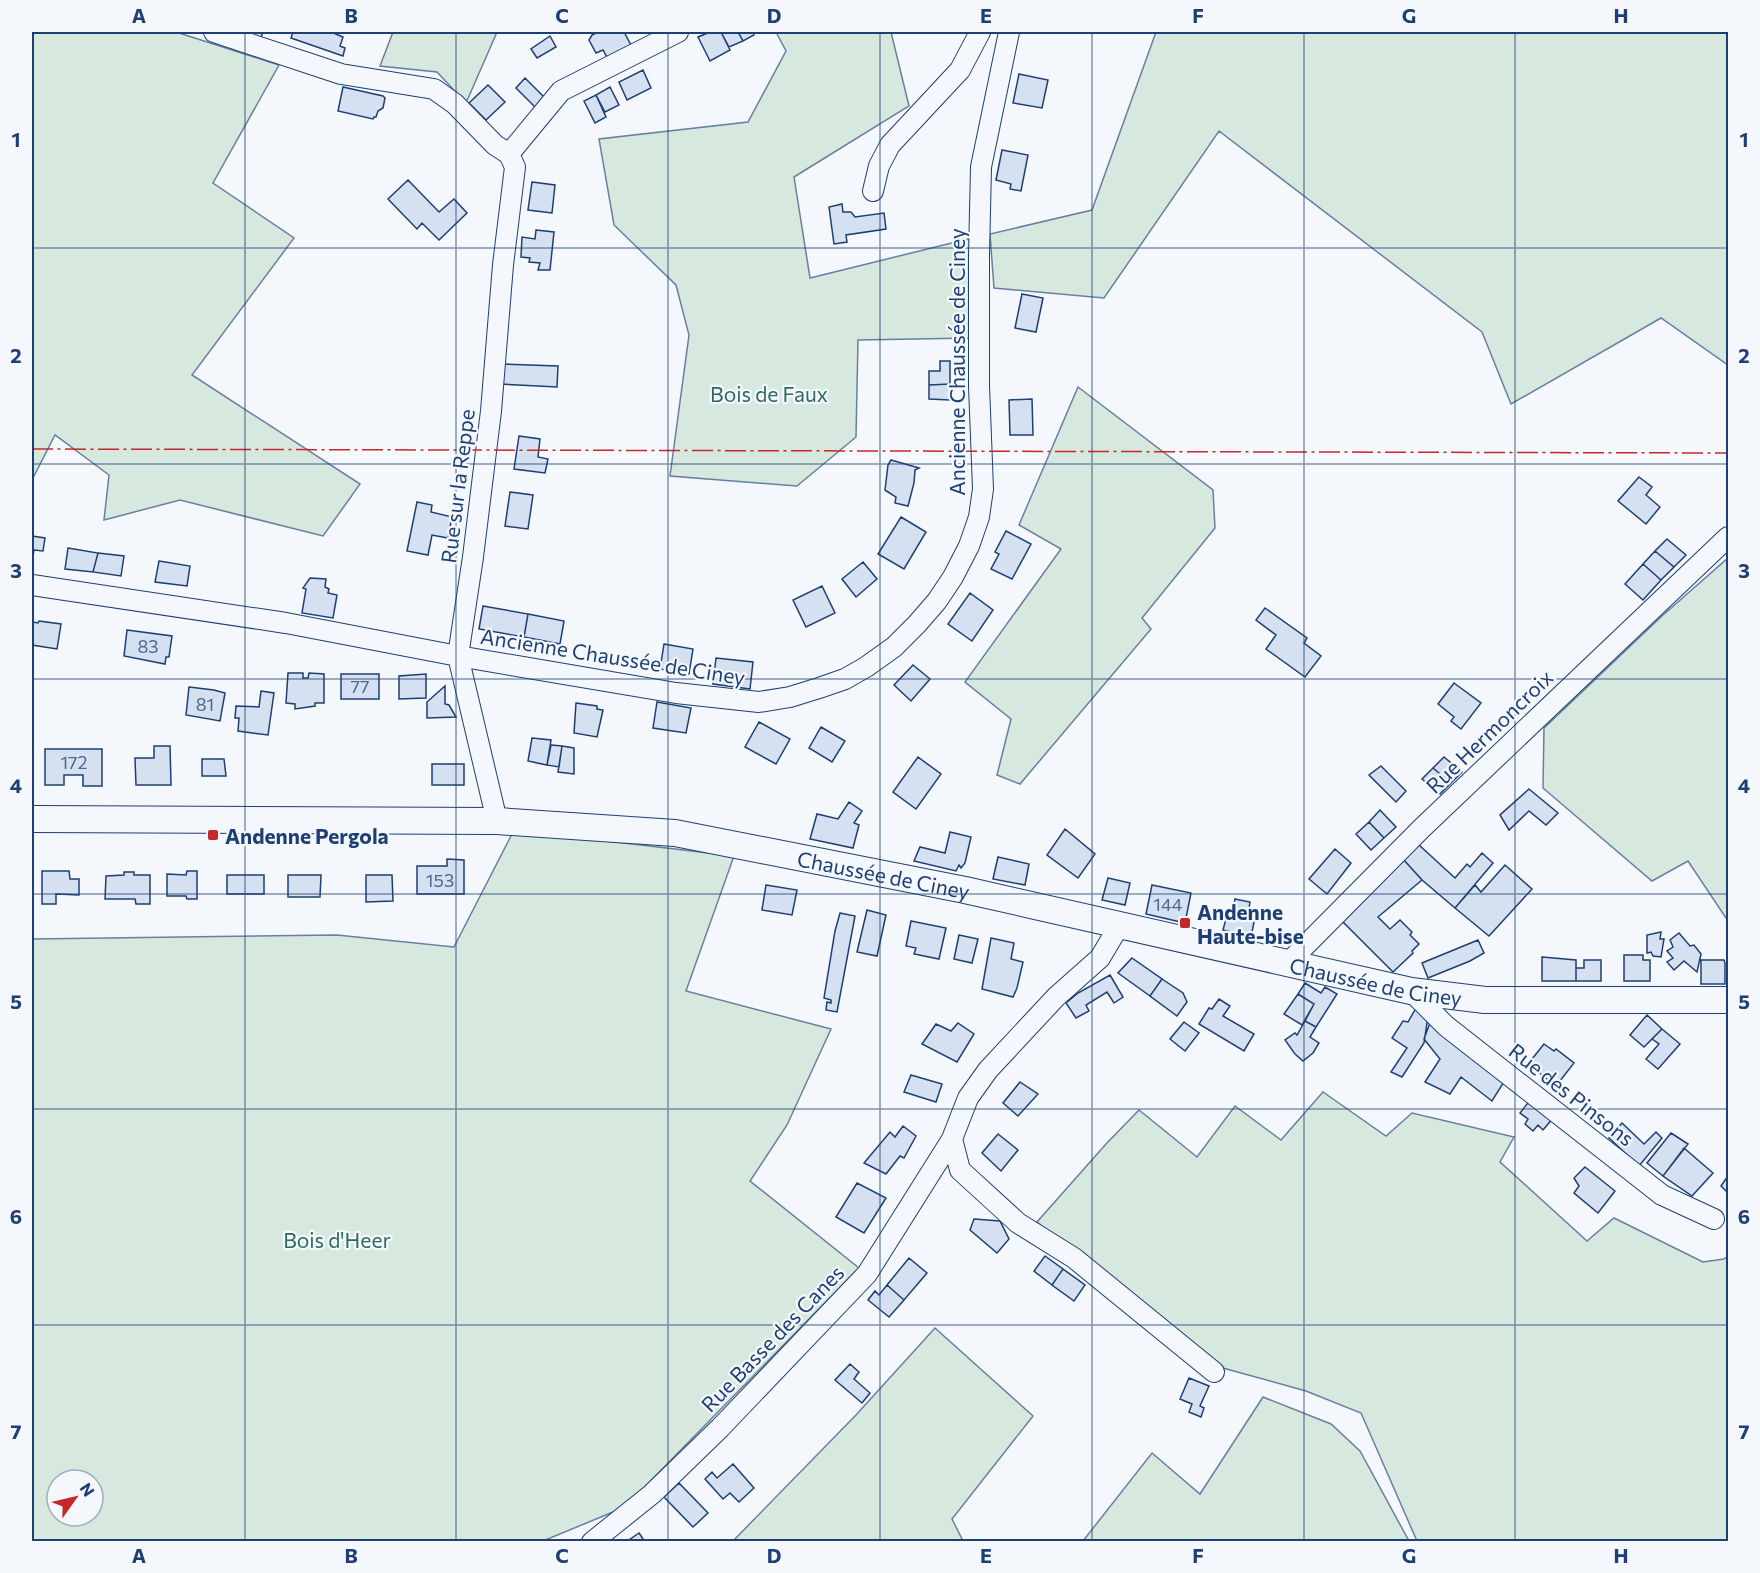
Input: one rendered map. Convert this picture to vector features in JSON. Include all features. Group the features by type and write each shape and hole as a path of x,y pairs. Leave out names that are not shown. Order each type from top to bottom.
{"main road":[{"name":"Chaussée de Ciney","path":"32,819 497,821 675,833 942,885 1411,991 1485,1000 1728,1000"}],"street":[{"path":"214,32 341,74 434,89 455,104 495,145 509,154 561,91 678,32"},
{"path":"873,191 879,166 890,145 960,70 980,32"},
{"name":"Ancienne Chaussée de Ciney","path":"32,585 286,623 458,656 676,693 759,702 790,697 844,679 866,667 894,647 937,601 953,577 980,518 983,489 979,386 981,167 1008,32"},
{"name":"Rue sur la Reppe","path":"497,821 458,656 473,557 515,167 509,154"},
{"name":"Rue Hermoncroix","path":"1287,964 1422,828 1728,537"},
{"name":"Rue Basse des Canes","path":"592,1542 652,1494 720,1428 867,1274 952,1139 968,1098 988,1070 1056,997 1100,958 1119,926"},
{"name":"Rue des Pinsons","path":"1411,991 1446,1026 1662,1195 1714,1219"},
{"path":"952,1139 960,1170 1018,1223 1074,1258 1214,1372"}],"green space":[{"path":"32,32 176,32 279,65 213,183 294,238 192,375 360,484 323,536 180,500 104,520 109,475 55,435 32,480"},
{"path":"393,32 497,32 466,103 437,72 380,66"},
{"name":"Bois de Faux","path":"776,32 891,32 909,106 794,177 810,278 972,238 973,338 858,340 856,437 797,486 670,476 689,335 676,285 614,225 599,139 748,122 786,51"},
{"path":"1156,32 1728,32 1728,365 1661,318 1511,404 1482,332 1219,131 1104,298 994,288 990,234 1092,210"},
{"path":"1078,387 1213,490 1215,528 1142,618 1151,629 1020,784 997,775 1011,719 965,682 1061,549 1019,525"},
{"path":"1728,558 1728,921 1688,861 1652,881 1543,788 1544,728 1662,616"},
{"name":"Bois d'Heer","path":"514,830 734,856 686,991 831,1029 787,1125 750,1181 859,1268 625,1507 543,1541 32,1541 32,939 337,935 454,947"},
{"path":"1323,1092 1386,1136 1412,1113 1514,1137 1500,1162 1587,1241 1614,1218 1703,1262 1724,1259 1728,1256 1728,1541 1417,1541 1361,1413 1306,1391 1212,1365 1037,1222 1139,1110 1197,1157 1235,1106 1281,1140"},
{"path":"935,1328 1033,1416 952,1519 963,1541 733,1541 856,1415"},
{"path":"1263,1397 1331,1424 1360,1451 1409,1541 1083,1541 1152,1453 1200,1494"}],"building":[{"path":"232,32 263,32 260,40"},
{"path":"293,32 331,32 343,37 340,46 345,48 343,56 291,38"},
{"path":"598,32 624,32 632,47 608,59 603,50 596,53 589,40"},
{"path":"710,32 721,32 730,50 710,61 698,37"},
{"path":"721,32 738,32 743,41 729,47"},
{"path":"738,32 753,32 754,35 743,41"},
{"path":"550,36 556,47 537,58 531,49"},
{"path":"643,70 651,88 627,100 619,82"},
{"path":"1019,74 1048,80 1042,108 1013,103"},
{"path":"525,78 544,97 535,107 516,88"},
{"path":"488,85 505,102 486,120 469,103"},
{"path":"343,87 383,96 385,98 383,108 373,119 338,111"},
{"path":"610,87 619,105 605,112 596,95"},
{"path":"596,95 606,117 595,123 584,101"},
{"path":"1002,150 1028,155 1021,191 1010,189 1011,184 996,180"},
{"path":"408,180 439,212 454,199 467,213 439,240 422,223 417,229 388,199"},
{"path":"532,182 555,185 552,213 528,210"},
{"path":"842,204 843,212 851,212 855,217 884,213 886,229 846,235 847,242 834,244 829,207"},
{"path":"536,230 554,232 550,270 538,270 540,263 529,262 530,258 521,257 522,237 535,239"},
{"path":"1022,294 1043,298 1036,332 1015,328"},
{"path":"940,361 950,361 950,384 929,385 929,371 940,371"},
{"path":"501,364 558,366 557,387 500,384"},
{"path":"950,384 950,400 929,399 929,385"},
{"path":"1032,399 1033,435 1010,435 1009,400"},
{"path":"519,436 540,439 538,457 548,459 545,473 514,469"},
{"path":"891,460 919,468 915,470 908,506 895,503 896,497 885,490 888,465"},
{"path":"1639,477 1652,487 1646,495 1660,507 1646,524 1618,501"},
{"path":"510,492 533,495 528,529 505,526"},
{"path":"417,502 432,505 431,512 452,517 448,538 432,535 428,555 407,551"},
{"path":"901,517 926,532 904,569 878,554"},
{"path":"1006,531 1031,544 1012,579 991,569 999,554 995,552"},
{"path":"32,536 45,538 43,551 34,550 33,556 32,556"},
{"path":"1667,539 1686,555 1674,567 1655,551"},
{"path":"68,548 98,553 93,572 65,569"},
{"path":"1655,551 1674,567 1661,580 1643,564"},
{"path":"98,553 124,556 121,576 93,572"},
{"path":"159,561 190,566 187,586 155,582"},
{"path":"863,562 877,579 856,597 842,579"},
{"path":"1643,564 1661,580 1643,600 1625,584"},
{"path":"310,578 326,579 325,587 329,589 328,593 337,595 333,618 302,613 306,589 303,588"},
{"path":"822,586 835,613 806,627 793,600"},
{"path":"970,593 993,610 972,641 948,624"},
{"path":"483,606 528,614 524,637 479,629"},
{"path":"1265,608 1307,638 1304,643 1321,656 1305,677 1266,649 1276,635 1256,620"},
{"path":"528,614 564,621 560,644 524,637"},
{"path":"39,621 61,624 57,649 32,645 32,622 38,623"},
{"path":"127,630 172,636 169,657 166,657 165,664 124,656"},
{"path":"664,644 693,649 689,674 660,669"},
{"path":"716,658 753,662 750,689 713,684"},
{"path":"913,665 930,679 911,701 894,685"},
{"path":"288,673 303,673 303,678 308,678 309,673 324,674 324,703 315,703 315,706 295,709 295,704 286,703"},
{"path":"341,674 379,674 379,699 341,699"},
{"path":"426,674 426,698 399,699 399,676"},
{"path":"1454,683 1481,703 1461,729 1451,721 1454,717 1438,704"},
{"path":"445,686 445,704 449,705 456,717 427,718 427,702"},
{"path":"189,687 225,693 220,721 186,715"},
{"path":"261,691 274,693 268,735 238,731 239,718 235,718 236,706 259,707"},
{"path":"657,702 691,708 686,733 653,728"},
{"path":"576,703 597,706 597,709 603,710 597,737 574,733"},
{"path":"759,722 790,739 776,764 745,747"},
{"path":"821,727 845,741 832,762 809,748"},
{"path":"532,738 551,740 547,765 528,761"},
{"path":"551,745 562,746 559,767 547,765"},
{"path":"154,746 170,746 171,785 136,785 135,758 154,758"},
{"path":"562,746 574,748 574,774 558,772"},
{"path":"45,749 102,749 102,786 83,786 83,775 64,775 64,785 45,785"},
{"path":"918,757 941,774 916,809 893,792"},
{"path":"1444,757 1462,772 1451,783 1433,768"},
{"path":"202,759 224,759 226,776 202,776"},
{"path":"432,764 464,764 464,785 432,785"},
{"path":"1381,766 1406,791 1396,802 1369,775"},
{"path":"1433,768 1451,783 1440,794 1422,779"},
{"path":"1529,789 1558,813 1546,825 1529,811 1509,830 1500,815"},
{"path":"849,802 862,811 854,823 859,825 853,848 810,839 817,814 838,819"},
{"path":"1380,810 1396,827 1384,838 1369,822"},
{"path":"1369,822 1384,838 1371,850 1356,834"},
{"path":"1065,829 1095,854 1078,878 1047,855"},
{"path":"950,832 971,837 965,863 961,868 959,865 956,871 914,861 920,847 945,853"},
{"path":"1419,845 1455,878 1467,864 1470,867 1482,853 1493,863 1455,908 1422,880 1403,859"},
{"path":"1335,849 1351,863 1327,894 1309,879"},
{"path":"998,857 1029,864 1025,885 993,879"},
{"path":"447,859 464,860 464,894 417,894 417,866 447,866"},
{"path":"1403,859 1422,880 1378,917 1390,929 1400,920 1412,932 1410,935 1419,944 1393,972 1339,918"},
{"path":"1505,865 1532,889 1489,936 1455,908 1475,885 1481,892"},
{"path":"42,871 69,871 70,879 79,879 79,895 56,894 56,904 42,904"},
{"path":"187,871 197,871 197,899 187,899 186,896 167,896 167,874 186,875"},
{"path":"124,872 134,872 134,875 150,875 150,904 136,904 135,899 105,899 106,876 124,875"},
{"path":"227,875 264,875 264,894 227,894"},
{"path":"288,875 321,875 320,897 288,897"},
{"path":"366,875 392,875 393,901 366,902"},
{"path":"1108,878 1130,883 1125,905 1102,900"},
{"path":"766,885 797,890 792,915 762,910"},
{"path":"1152,885 1191,893 1185,923 1146,914"},
{"path":"1235,899 1250,902 1248,915 1255,917 1251,937 1223,930 1228,911 1233,912"},
{"path":"867,910 886,915 877,956 857,952"},
{"path":"840,913 855,916 837,1012 826,1010 827,1002 831,1003 831,1000 824,998"},
{"path":"911,921 946,928 939,959 914,954 916,948 906,946"},
{"path":"1661,932 1660,939 1664,939 1661,957 1653,956 1651,952 1647,953 1647,935"},
{"path":"1679,933 1690,946 1694,945 1701,954 1697,972 1684,961 1674,970 1667,962 1673,958 1667,951 1673,947 1670,940"},
{"path":"959,935 978,939 972,963 954,959"},
{"path":"991,938 1014,943 1011,959 1023,962 1013,997 982,989"},
{"path":"1478,940 1484,953 1428,978 1422,963"},
{"path":"1624,955 1643,955 1643,960 1650,960 1650,981 1624,981"},
{"path":"1542,957 1576,960 1576,981 1542,981"},
{"path":"1132,958 1162,979 1150,996 1118,973"},
{"path":"1584,960 1601,960 1601,981 1576,981 1576,968 1584,968"},
{"path":"1701,960 1724,960 1725,984 1701,984"},
{"path":"1110,975 1123,997 1114,1003 1107,992 1086,1005 1089,1011 1076,1018 1066,1003 1078,993"},
{"path":"1162,979 1183,993 1187,1002 1177,1016 1150,996"},
{"path":"1305,983 1321,993 1325,987 1337,994 1316,1027 1305,1021 1314,1004 1298,994"},
{"path":"1298,994 1314,1004 1302,1025 1284,1014"},
{"path":"1219,999 1230,1006 1223,1016 1254,1034 1244,1051 1199,1024 1209,1008 1212,1009"},
{"path":"1416,1008 1428,1016 1424,1043 1402,1077 1391,1072 1407,1048 1392,1038 1403,1021 1408,1022"},
{"path":"1647,1015 1662,1029 1644,1047 1630,1035"},
{"path":"1431,1020 1507,1077 1492,1101 1461,1077 1450,1094 1425,1082 1440,1059 1424,1039"},
{"path":"1305,1021 1316,1027 1310,1037 1319,1043 1313,1053 1303,1061 1285,1040 1295,1033 1297,1035"},
{"path":"1184,1022 1199,1033 1185,1051 1170,1039"},
{"path":"958,1023 974,1034 957,1062 922,1044 936,1024 951,1031"},
{"path":"1662,1029 1680,1044 1658,1069 1646,1059 1659,1044 1652,1039"},
{"path":"1544,1044 1554,1051 1556,1049 1574,1063 1556,1086 1528,1064"},
{"path":"911,1075 942,1084 936,1102 904,1092"},
{"path":"1020,1082 1038,1094 1018,1116 1003,1103"},
{"path":"1531,1099 1554,1117 1543,1130 1538,1125 1533,1131 1525,1124 1528,1119 1520,1113"},
{"path":"1622,1123 1644,1144 1656,1132 1662,1138 1639,1166 1609,1138"},
{"path":"903,1126 916,1136 904,1158 900,1156 886,1174 864,1163 890,1132 895,1137"},
{"path":"1671,1133 1688,1144 1663,1176 1647,1163"},
{"path":"998,1134 1018,1150 1001,1171 982,1153"},
{"path":"1684,1148 1713,1173 1692,1196 1663,1176"},
{"path":"1585,1167 1615,1191 1598,1213 1574,1193 1579,1186 1574,1178"},
{"path":"1728,1176 1728,1193 1721,1186"},
{"path":"857,1183 886,1198 864,1233 836,1217"},
{"path":"974,1219 1000,1221 1009,1239 997,1253 970,1230"},
{"path":"1045,1256 1063,1269 1052,1285 1034,1271"},
{"path":"909,1258 927,1273 904,1300 887,1285"},
{"path":"1063,1269 1085,1285 1074,1301 1052,1285"},
{"path":"887,1285 904,1300 889,1317 868,1300 875,1291 879,1295"},
{"path":"850,1364 859,1372 854,1379 870,1393 862,1403 835,1380"},
{"path":"1189,1378 1209,1386 1200,1406 1204,1408 1201,1417 1189,1412 1192,1404 1180,1399"},
{"path":"733,1464 754,1488 739,1502 730,1493 723,1499 705,1479 712,1472 717,1478"},
{"path":"679,1483 708,1513 693,1527 664,1497"},
{"path":"639,1533 645,1542 626,1542"}],"power":[{"path":"32,449 1728,453"}],"place":[{"name":"Andenne Pergola","path":"213,835"},
{"name":"Andenne Haute-bise","path":"1185,923"}]}
